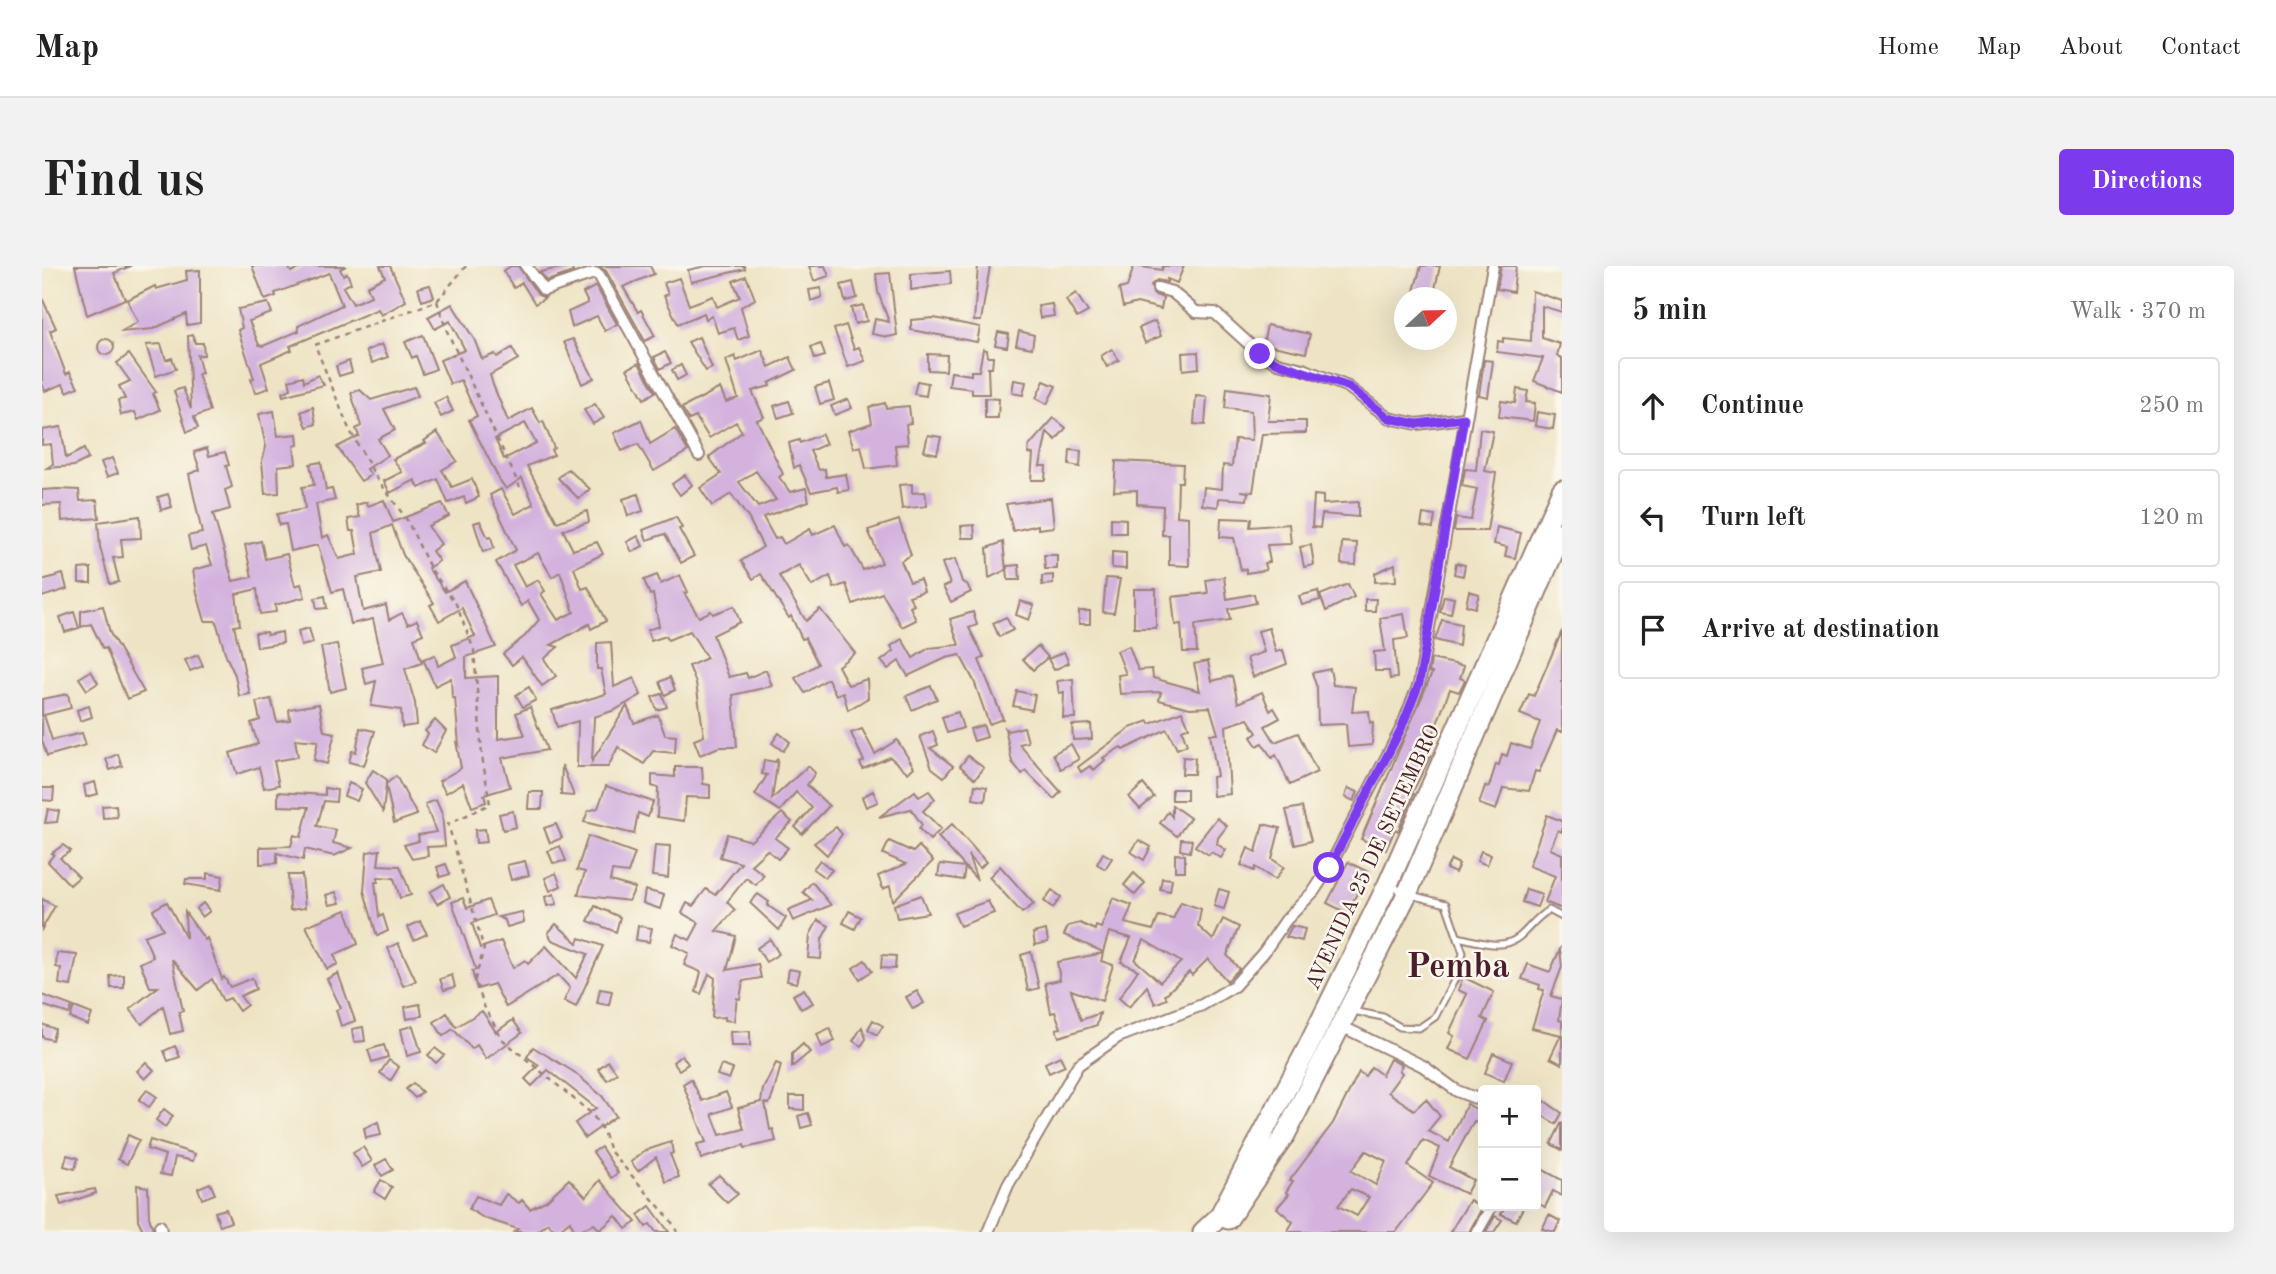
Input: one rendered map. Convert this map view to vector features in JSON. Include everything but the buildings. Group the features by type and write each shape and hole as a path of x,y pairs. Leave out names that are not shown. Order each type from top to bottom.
{"highway":[{"name":"AVENIDA 25 DE SETEMBRO","path":"1203,1232 1219,1217 1305,1054 1388,884 1562,490"},
{"name":"AVENIDA 25 DE SETEMBRO","path":"1218,1232 1247,1194 1285,1135 1407,894 1562,532"}],"street":[{"path":"526,266 544,290 594,273 599,275 699,455"},
{"path":"988,1232 1008,1185 1078,1065 1118,1037 1202,1005 1234,986 1329,868 1401,729 1419,684 1493,266"},
{"path":"1158,288 1172,292 1196,312 1215,313 1260,354 1278,363 1349,387 1389,418 1417,424 1464,418"},
{"path":"1343,1018 1423,1066 1457,1091 1478,1099"},
{"path":"1477,1232 1489,1211"}],"lane":[{"path":"1343,1018 1384,1017 1400,1027 1419,1028 1435,1017 1458,973 1463,953 1446,904 1407,894 1388,884"},
{"path":"1458,937 1500,946 1517,939 1539,915 1549,910 1562,916"}],"path":[{"path":"466,266 437,301 315,345 349,429 376,477 407,520 430,568 456,604 474,650 482,756 490,804 448,824 484,949 475,979 484,1006 502,1039 592,1114 603,1131 610,1151 670,1219 677,1232"},
{"path":"437,301 446,329 520,486"}],"district":[{"name":"Pemba","path":"1458,965"}],"route":[{"path":"1260,354 1278,363 1303,369 1349,387 1389,418 1417,424 1464,418 1419,684 1401,729 1329,868"}]}
